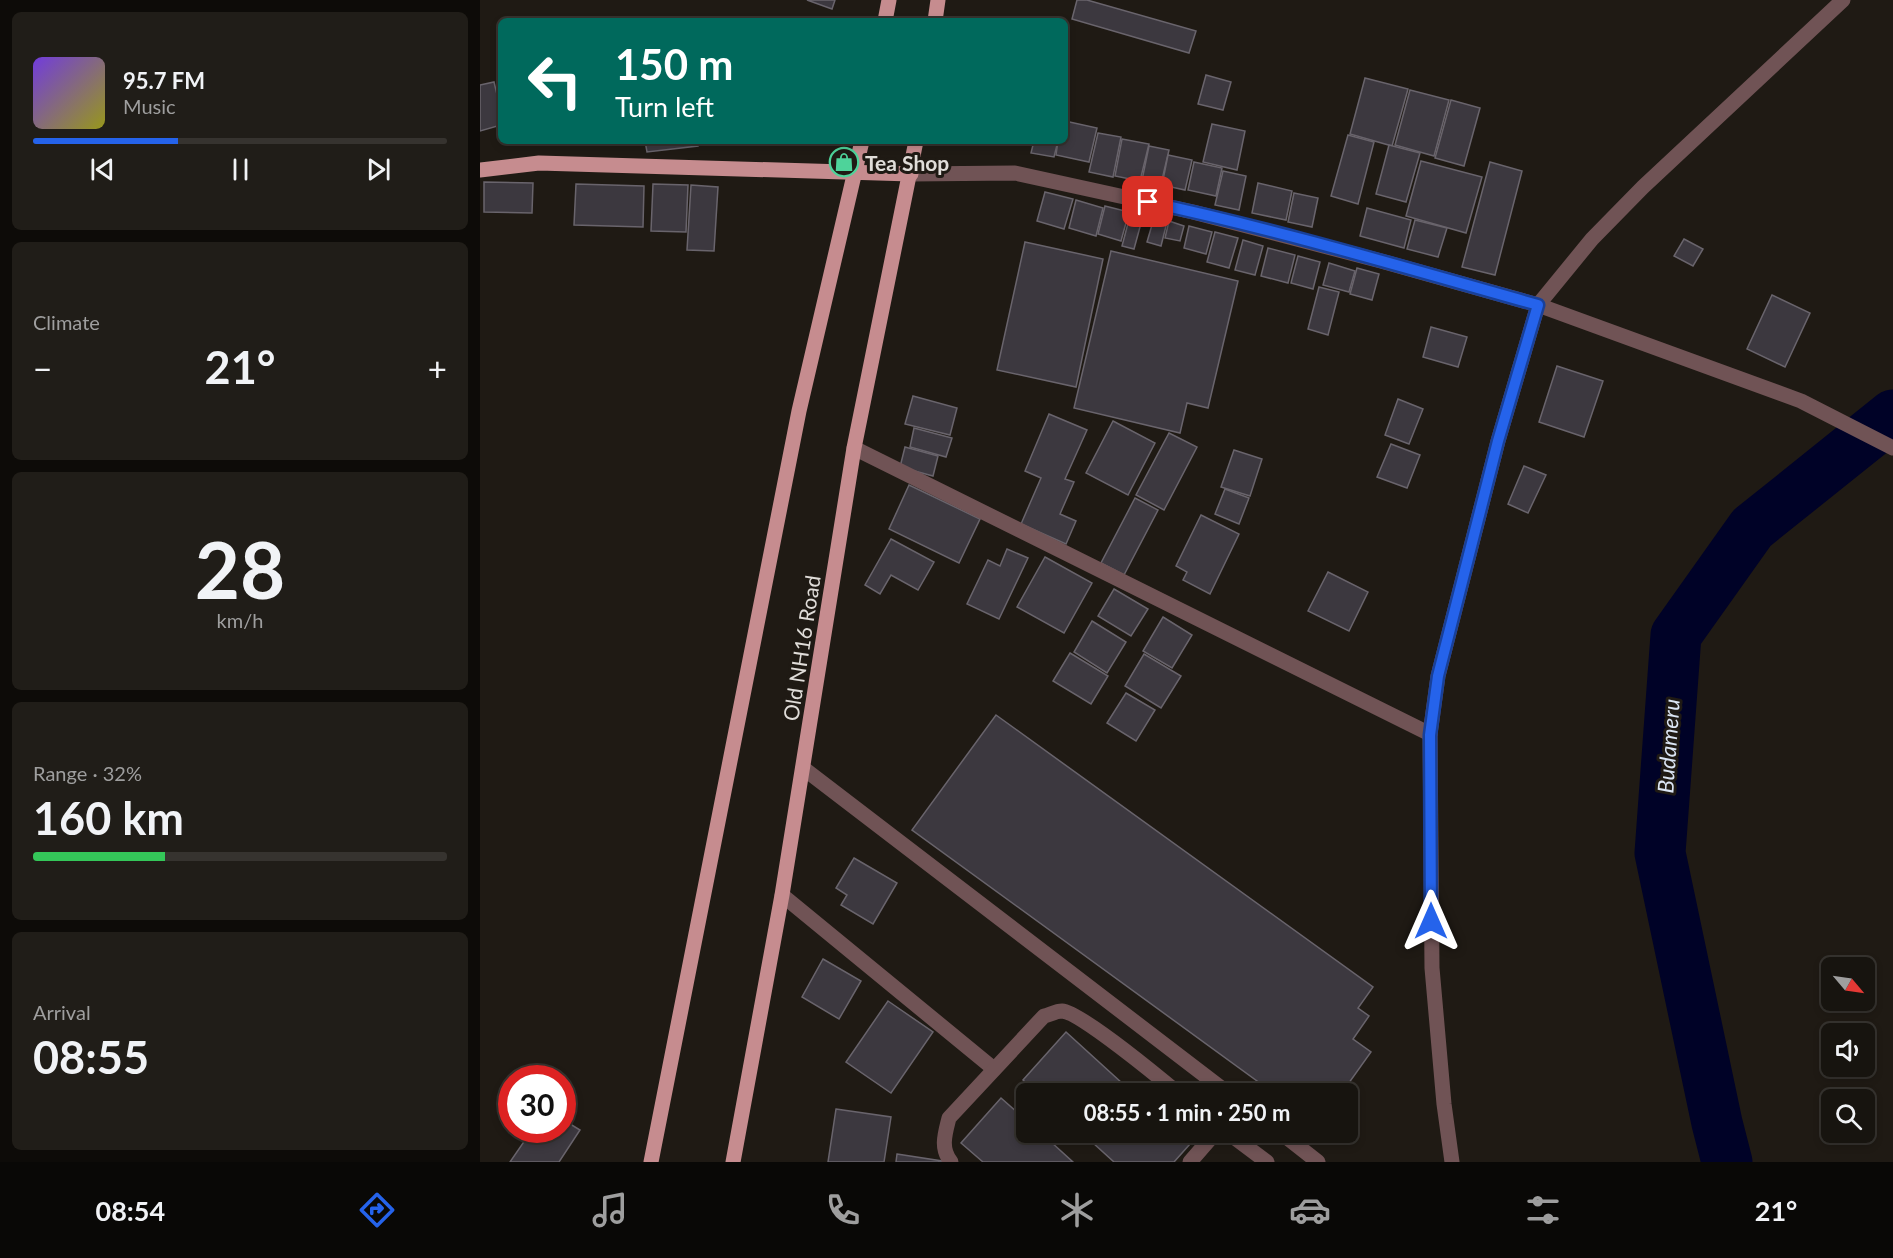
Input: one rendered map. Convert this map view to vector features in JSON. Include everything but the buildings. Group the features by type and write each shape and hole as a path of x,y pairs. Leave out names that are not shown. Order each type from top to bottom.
{"main road":[{"path":"886,18 889,0"},
{"path":"935,18 938,0"},
{"path":"651,1162 799,411 857,172 862,144"},
{"name":"Old NH16 Road","path":"733,1162 782,895 854,448 916,144"},
{"path":"480,170 539,163 911,174"}],"street":[{"path":"1452,1162 1432,968 1430,735 1438,676 1498,441 1538,305 1592,239 1643,187 1843,0"},
{"path":"911,174 1015,173 1193,212 1381,261 1538,305 1802,401 1893,448"},
{"path":"854,448 1430,735"},
{"path":"803,768 1215,1083"},
{"path":"782,895 994,1069"},
{"path":"951,1162 946,1156 943,1137 949,1118 1044,1016 1062,1011 1078,1018 1166,1083"},
{"path":"1190,1162 1206,1143"},
{"path":"1242,1143 1267,1162"},
{"path":"1294,1143 1318,1162"}],"waterway":[{"name":"Budameru","path":"1727,1162 1660,853 1676,635 1752,528 1893,415"}],"place":[{"name":"Tea Shop","path":"844,162"}],"route":[{"path":"1148,202 1360,255 1538,305 1498,441 1438,676 1430,735 1431,921"}]}
